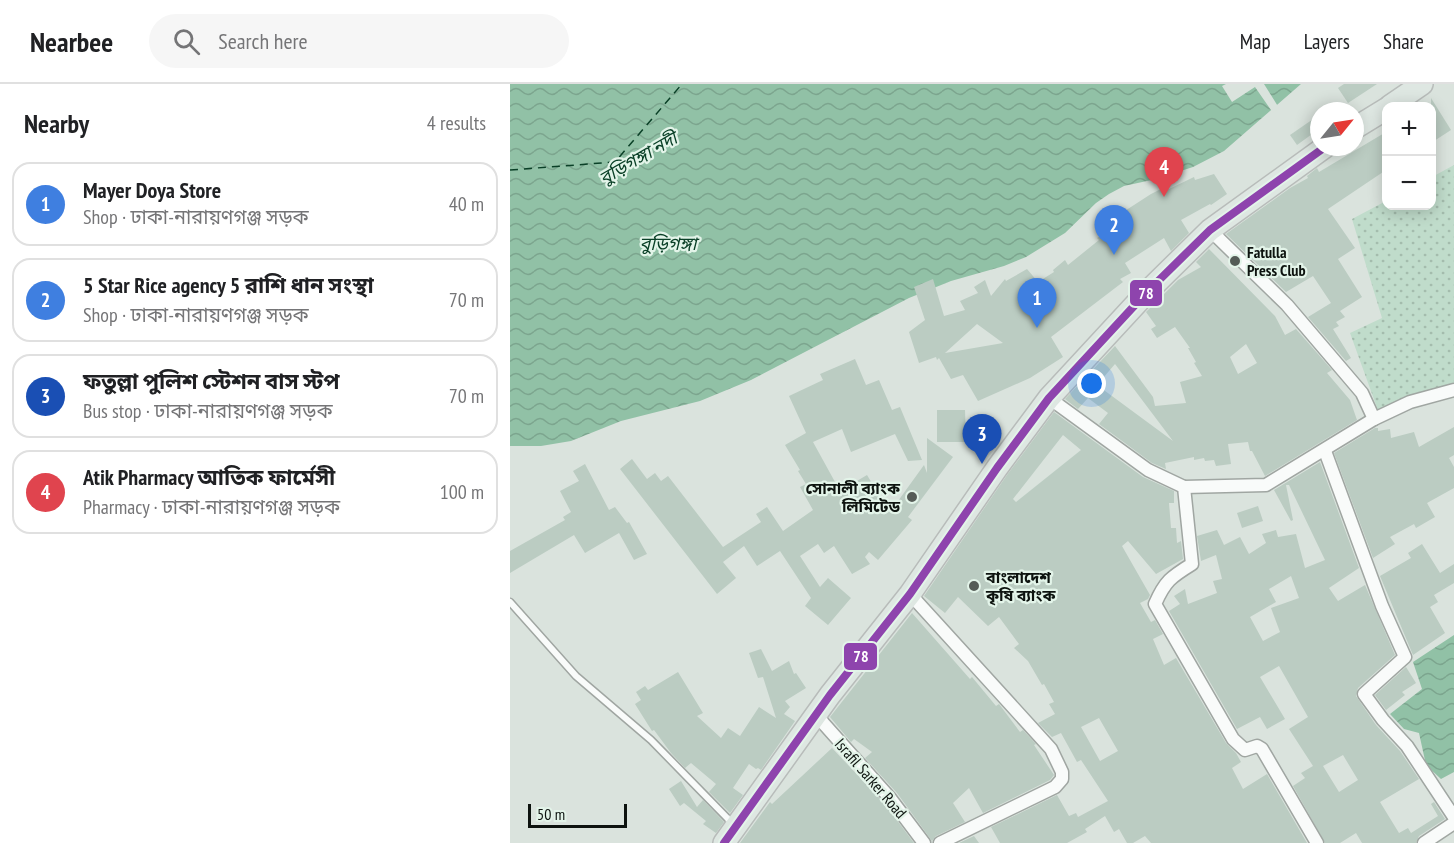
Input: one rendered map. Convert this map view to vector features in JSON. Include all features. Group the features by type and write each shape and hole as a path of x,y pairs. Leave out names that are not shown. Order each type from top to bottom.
{"highway":[{"path":"1396,102 1422,84"},
{"path":"1364,122 1382,111"},
{"path":"730,835 816,715 910,594 997,468 1050,398 1147,291 1210,230 1313,156"}],"street":[{"path":"1210,230 1287,305 1362,393 1374,419"},
{"path":"1050,398 1149,470 1184,487 1266,485 1374,419 1410,402 1454,390"},
{"path":"1325,451 1382,606 1405,657 1364,694 1407,747 1454,817"},
{"path":"1184,487 1192,564 1176,573 1163,585 1155,604 1233,739 1245,750 1257,746 1262,749 1317,843"},
{"path":"910,594 1051,750 1062,772 1062,779 1055,788 940,843"},
{"name":"Israfil Sarker Road","path":"816,715 890,798 924,843"},
{"path":"1424,843 1454,823"}],"lane":[{"path":"510,602 576,676 651,740 730,835"}],"shaded area":[{"path":"1454,165 1454,393 1380,416 1350,333 1382,318 1352,219 1382,203 1382,210 1436,210 1436,175"}],"water":[{"name":"বুড়িগঙ্গা","path":"510,84 1301,84 1224,151 1193,167 1124,186 1109,194 1096,203 1065,233 1026,257 1004,266 951,281 909,298 751,380 700,401 621,421 571,441 541,446 510,446"},
{"path":"1454,635 1454,772 1441,779 1426,765 1419,733 1404,729 1390,714 1422,689 1413,662"}],"pier":[{"path":"1226,84 1264,84 1279,108 1273,113 1255,87 1232,102 1222,86"}],"building":[{"path":"1344,84 1377,84 1350,102 1338,88"},
{"path":"1436,106 1451,130 1436,140"},
{"path":"1310,121 1310,136 1297,145 1290,135"},
{"path":"1382,134 1382,173 1328,209 1355,248 1338,259 1362,297 1340,311 1345,317 1336,322 1339,326 1333,329 1351,358 1346,361 1308,317 1331,303 1313,276 1286,292 1226,234 1290,188 1308,178 1307,176 1317,168 1319,172 1346,156 1364,156 1364,145"},
{"path":"1214,174 1227,194 1181,220 1189,233 1171,251 1164,238 1125,263 1131,273 1120,279 1123,282 1051,337 1063,357 1030,378 978,401 963,375 951,379 939,358 919,363 909,332 925,320 914,287 933,279 944,316 965,310 960,301 978,293 974,287 985,280 991,296 1005,279 1006,281 1027,269 1038,282 1054,272 1053,270 1065,260 1068,265 1099,240 1097,238 1107,232 1105,230 1119,221 1117,216 1165,187 1167,190 1194,177 1195,180","holes":["977,324 1003,343 945,353"]},
{"path":"1209,249 1275,316 1285,335 1296,329 1332,370 1327,373 1350,400 1357,420 1265,476 1250,451 1248,442 1228,444 1231,464 1216,466 1214,460 1205,461 1204,458 1194,460 1194,457 1165,463 1166,469 1152,463 1099,424 1108,413 1088,398 1078,409 1065,399 1115,346 1153,397 1155,406 1186,403 1180,382 1202,376 1194,363 1196,362 1188,348 1190,348 1175,327 1157,338 1151,329 1156,326 1146,312 1178,280 1201,267 1196,262","holes":["1246,344 1257,363 1238,374 1230,357","1115,364 1173,441 1097,385"]},
{"path":"855,359 866,385 879,380 892,410 900,407 922,460 908,461 895,434 851,452 842,429 813,442 840,491 867,475 881,498 893,508 924,465 927,473 927,438 953,457 908,517 912,520 878,560 869,552 865,557 870,564 852,574 834,546 824,553 818,544 800,556 820,587 828,578 851,598 828,625 805,606 811,598 780,551 757,566 744,546 723,562 736,578 717,594 620,469 632,459 647,479 655,473 661,481 668,476 723,547 761,522 756,514 767,507 783,531 813,510 800,487 806,484 798,471 800,470 785,445 806,433 789,396 823,380 820,374"},
{"path":"937,410 965,410 966,442 937,442"},
{"path":"1054,412 1143,477 1174,491 1174,503 1169,503 1171,528 1176,528 1177,543 1181,541 1183,559 1156,574 1128,541 1122,546 1150,595 1148,599 1140,603 1151,622 1155,620 1163,634 1153,639 1164,665 1176,658 1226,743 1236,753 1241,762 1232,768 1243,789 1267,774 1307,843 1151,843 1145,836 1133,843 1127,843 1119,829 1114,832 1105,816 1085,829 1087,832 1067,843 1000,843 991,827 1057,795 1069,816 1076,813 1078,817 1108,801 1081,760 1077,762 1061,733 1052,737 1038,723 1055,714 1049,704 1054,702 1028,661 1014,648 1019,644 999,617 988,626 958,597 945,613 924,596 1007,475","holes":["1063,435 1081,450 1016,502 1013,499","1099,718 1118,751 1100,761 1081,727"]},
{"path":"1454,427 1454,455 1449,458 1454,467 1454,488 1427,503 1435,517 1416,528 1414,524 1390,537 1395,544 1373,558 1334,453 1375,428 1378,428 1378,431 1390,429 1391,438 1414,432 1419,447"},
{"path":"1320,462 1359,568 1329,588 1338,601 1365,585 1395,655 1358,688 1356,696 1419,779 1380,802 1399,833 1408,828 1411,833 1438,816 1431,804 1434,802 1445,819 1419,836 1416,843 1362,843 1356,833 1340,843 1325,843 1293,786 1305,778 1301,773 1313,766 1289,729 1308,717 1279,666 1260,677 1285,719 1267,729 1260,717 1237,729 1169,611 1180,604 1174,596 1185,589 1188,604 1217,593 1213,581 1222,579 1216,555 1201,561 1197,536 1217,530 1224,545 1240,537 1249,554 1266,543 1262,534 1276,530 1278,537 1296,534 1305,568 1325,560 1289,485 1286,485 1293,520 1291,521 1274,490","holes":["1291,576 1299,598 1271,608 1280,632 1263,641 1250,617 1276,602 1269,589","1343,755 1358,780 1339,792 1323,766"]},
{"path":"585,464 609,510 615,507 627,523 629,522 647,554 634,560 619,533 585,553 574,535 510,573 510,551 565,520 563,517 571,512 560,491 579,481 573,471"},
{"path":"1258,506 1263,521 1242,528 1237,513"},
{"path":"1422,544 1440,573 1454,564 1454,583 1434,595 1438,602 1430,607 1445,633 1413,655 1380,576 1411,558 1408,553"},
{"path":"912,613 970,679 972,677 996,706 999,704 1020,732 1023,730 1036,744 1034,745 1054,775 1050,780 983,813 969,788 953,803 965,822 936,836 932,841 897,793 865,758 872,752 854,739 851,742 830,717"},
{"path":"761,649 772,671 789,661 794,674 796,673 806,688 785,701 790,707 784,714 795,721 761,770 749,764 733,788 743,795 730,813 709,792 716,784 691,763 685,768 654,730 652,731 635,704 641,700 636,692 645,686 648,690 678,672 703,713 697,716 721,738 728,728 740,736 759,707 776,718 763,677 758,678 749,653"},
{"path":"1406,667 1416,683 1402,692 1405,695 1386,710 1375,695"},
{"path":"832,748 884,803 914,843 740,843 770,802 772,804"},
{"path":"681,781 697,807 703,800 724,822 716,833 703,824 706,821 684,803 680,806 669,789"},
{"path":"974,836 979,843 959,843"}],"ferry route":[{"path":"510,170 615,162 682,84"}],"transit line":[{"name":"78","path":"724,843 830,695 910,594 997,468 1049,398 1147,292 1210,230 1313,156"}],"place":[{"name":"Atik Pharmacy আতিক ফার্মেসী","path":"1164,197"},
{"name":"5 Star Rice agency 5 রাশি ধান সংস্থা","path":"1114,255"},
{"name":"Fatulla Press Club","path":"1235,261"},
{"name":"Mayer Doya Store","path":"1037,328"},
{"name":"ফতুল্লা পুলিশ স্টেশন বাস স্টপ","path":"982,464"},
{"name":"সোনালী ব্যাংক লিমিটেড","path":"912,497"},
{"name":"বাংলাদেশ কৃষি ব্যাংক","path":"974,586"}],"water label":[{"name":"বুড়িগঙ্গা নদী","path":"638,158"}]}
